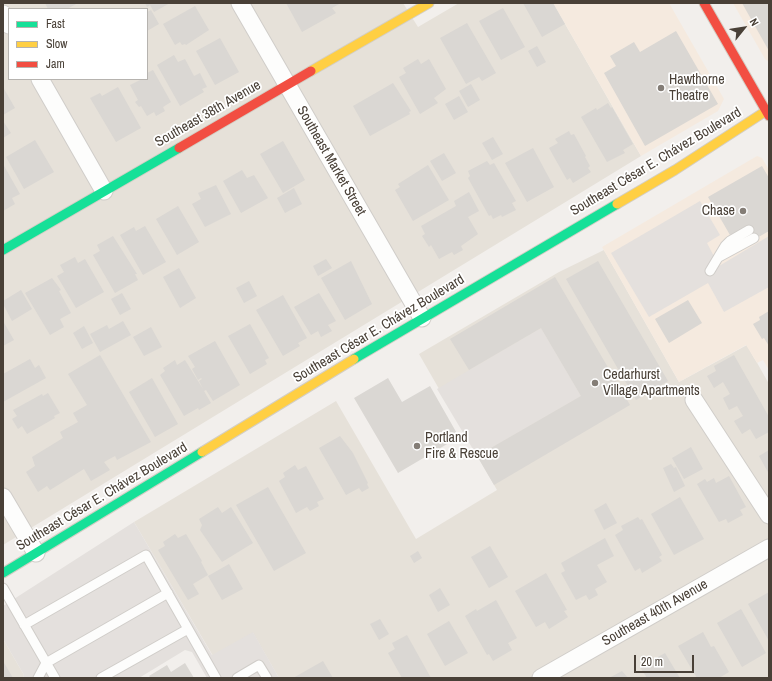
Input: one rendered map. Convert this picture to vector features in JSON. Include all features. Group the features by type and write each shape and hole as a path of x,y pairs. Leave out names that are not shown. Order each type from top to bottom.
{"main road":[{"name":"Southeast 38th Avenue","path":"3,250 286,84 429,3"},
{"path":"704,3 768,112"},
{"name":"Southeast César E. Chávez Boulevard","path":"3,573 422,318 674,170 768,112"}],"street":[{"name":"Southeast Market Street","path":"240,3 422,318"},
{"path":"3,14 8,23"},
{"path":"41,80 104,191"},
{"path":"694,400 769,515"},
{"path":"3,497 36,553"},
{"name":"Southeast 40th Avenue","path":"541,678 769,548"}],"lane":[{"path":"710,272 719,257 752,234"},
{"path":"24,624 146,555 216,678"},
{"path":"3,588 55,678"},
{"path":"38,678 46,663 168,593"},
{"path":"101,678 188,629"},
{"path":"237,678 259,665 266,678"}],"shaded area":[{"path":"3,3 403,3 418,27 459,3 553,3 641,156 3,545"},
{"path":"553,3 669,3 724,99 718,111 641,156"},
{"path":"733,3 769,3 769,62 765,59"},
{"path":"757,156 762,158 769,170 769,370 763,360 757,363 746,345 679,382 602,247"},
{"path":"700,201 720,235 707,243 719,266 769,236 769,287 724,312 708,283 649,317 611,253"},
{"path":"604,250 679,382 747,345 769,384 769,678 279,678 253,633 213,656 134,522 336,401 416,539 497,490 419,354 559,272"},
{"path":"541,328 581,396 477,456 437,389"},
{"path":"134,522 212,655 253,632 279,678 207,678 192,652 185,650 139,678 23,678 24,675 3,639 3,606"},
{"path":"3,639 24,675 23,678 3,678"}],"building":[{"path":"45,3 78,3 69,8 48,8"},
{"path":"145,3 170,3 154,12 150,5 147,7"},
{"path":"286,3 341,3 332,8 336,13 302,32"},
{"path":"523,3 553,3 565,24 542,37"},
{"path":"742,3 769,3 769,51"},
{"path":"195,6 209,30 186,45 182,45 180,42 175,45 163,24"},
{"path":"503,8 525,47 501,60 479,21"},
{"path":"151,10 159,24 148,30 148,12"},
{"path":"467,23 496,73 482,81 479,77 466,84 440,38"},
{"name":"Hawthorne Theatre","path":"676,31 718,104 645,146 604,73 616,66 610,56 634,42 640,52"},
{"path":"220,38 239,72 215,85 196,51"},
{"path":"537,46 546,62 537,67 528,51"},
{"path":"174,55 178,62 185,59 194,76 200,73 207,87 202,89 204,92 180,106 157,65"},
{"path":"418,59 421,64 429,59 446,89 434,98 438,103 420,114 399,77 406,73 403,68"},
{"path":"153,70 171,102 163,107 165,111 156,116 154,112 147,116 141,106 139,107 135,102 138,100 130,85 140,80 148,80 148,72"},
{"path":"393,83 411,111 409,112 410,114 370,136 353,106"},
{"path":"471,84 480,100 468,107 459,91"},
{"path":"3,87 15,108 3,115"},
{"path":"118,87 141,128 116,142 90,98 100,93 102,96"},
{"path":"459,96 468,112 454,120 445,104"},
{"path":"608,103 611,108 612,107 633,144 623,150 625,153 607,162 581,117"},
{"path":"3,121 11,133 3,138"},
{"path":"569,131 571,135 574,134 586,156 585,157 590,166 588,168 591,172 573,183 570,178 567,180 549,148 558,143 555,139"},
{"path":"493,137 503,154 492,160 482,143"},
{"path":"35,140 54,172 24,189 6,157"},
{"path":"283,141 305,180 283,193 260,154"},
{"path":"533,148 554,187 527,202 505,163"},
{"path":"444,153 456,173 442,181 430,161"},
{"path":"487,161 490,165 494,163 516,201 512,203 516,210 502,217 501,215 493,219 491,215 489,216 468,178 470,176 468,171"},
{"path":"3,164 20,194 12,198 15,204 3,211"},
{"path":"428,165 449,200 413,221 395,190 400,187 398,184"},
{"name":"Chase","path":"762,166 769,178 769,231 755,239 747,226 730,235 708,197"},
{"path":"242,170 247,178 254,175 268,198 241,213 223,181"},
{"path":"216,185 231,214 205,227 192,204 201,199 198,193"},
{"path":"294,188 302,204 285,213 277,198"},
{"path":"469,192 479,211 468,217 478,234 461,246 463,250 454,255 452,252 439,259 431,245 429,247 422,236 425,234 421,226 456,206 454,201"},
{"path":"178,206 199,242 177,255 156,219"},
{"path":"145,226 166,262 143,275 120,235 134,227 136,231"},
{"path":"113,236 137,274 135,274 138,280 115,293 93,255 100,251 97,245"},
{"path":"75,257 78,263 85,259 104,292 76,308 57,276 64,272 60,265"},
{"path":"326,259 332,268 318,276 313,266"},
{"path":"351,261 372,304 345,320 321,278"},
{"path":"598,261 668,381 636,400 566,279"},
{"path":"179,268 196,298 180,308 163,277"},
{"name":"Cedarhurst Village Apartments","path":"555,277 630,405 494,485 477,456 581,396 541,328 469,370 450,339"},
{"path":"52,278 61,290 59,291 71,313 60,319 64,327 50,335 25,293"},
{"path":"249,281 257,296 244,303 236,288"},
{"path":"21,290 32,309 12,321 3,304 3,301"},
{"path":"122,293 131,309 120,315 111,299"},
{"path":"319,293 336,321 328,325 332,331 321,337 318,331 311,335 294,307"},
{"path":"283,295 307,338 298,343 300,346 283,356 256,310"},
{"path":"688,300 702,323 669,343 655,319"},
{"path":"769,311 769,346 764,338 762,339 753,324 760,320 759,317"},
{"path":"3,321 14,340 3,346"},
{"path":"123,321 131,335 100,352 90,334 107,325 109,329"},
{"path":"250,324 269,358 265,360 267,364 250,374 228,336"},
{"path":"84,326 93,343 82,349 73,333"},
{"path":"151,327 162,347 144,356 133,337"},
{"path":"215,341 240,385 213,401 206,390 204,391 211,403 184,416 160,375 165,371 163,368 175,360 177,365 185,360 203,389 199,381 202,379 201,378 198,380 192,369 195,367 188,356"},
{"path":"100,355 151,442 117,460 115,456 104,462 110,470 91,481 84,469 50,490 47,486 38,492 26,472 35,466 32,457 63,438 60,432 78,422 73,413 87,405 68,374"},
{"path":"734,355 769,417 769,432 756,439 750,429 742,434 734,421 743,416 737,406 729,410 723,398 730,394 723,382 714,388 707,376 716,371 714,366"},
{"path":"30,359 35,368 39,365 46,378 3,402 3,374"},
{"path":"152,378 178,424 155,437 129,392"},
{"path":"388,378 402,402 430,386 459,437 398,473 354,398"},
{"path":"48,393 60,413 54,416 55,418 27,434 22,426 18,429 12,419 17,416 13,410 42,394 43,396"},
{"path":"340,436 353,453 368,483 369,488 362,492 359,488 346,495 319,448"},
{"path":"691,447 703,469 684,479 672,458"},
{"path":"769,450 769,474 759,456"},
{"path":"671,464 674,468 676,467 685,486 674,492 663,468"},
{"path":"295,465 298,470 306,466 324,499 317,502 319,506 310,511 307,507 296,513 279,481 285,477 283,473"},
{"path":"729,476 746,507 740,510 743,515 728,523 726,519 719,522 697,484 705,479 707,482 714,478 716,483"},
{"path":"268,487 306,553 274,571 236,505"},
{"path":"680,497 704,539 674,555 651,514"},
{"path":"606,503 617,523 604,530 594,510"},
{"path":"218,507 222,513 231,507 253,543 222,562 200,530 202,525 199,519"},
{"path":"638,517 640,520 642,519 662,555 659,557 662,561 642,573 640,568 635,571 615,535 623,530 621,526"},
{"path":"175,534 178,538 186,534 202,561 201,562 208,575 193,584 199,594 188,600 158,550 165,546 163,542"},
{"path":"605,538 614,556 597,565 607,582 595,589 598,595 589,600 586,595 576,600 561,573 565,571 561,563"},
{"path":"490,546 508,577 489,588 471,557"},
{"path":"418,551 422,558 414,563 410,556"},
{"path":"229,564 243,589 222,600 208,576"},
{"path":"546,573 567,610 564,611 568,617 549,629 545,622 536,627 515,591"},
{"path":"440,588 450,605 438,612 429,595"},
{"path":"769,592 769,641 748,604"},
{"path":"496,600 517,638 508,643 512,650 493,661 489,654 487,655 465,616"},
{"path":"741,609 766,653 742,667 717,623"},
{"path":"380,619 389,634 379,640 370,624"},
{"path":"449,621 468,653 445,666 427,634"},
{"path":"703,632 711,647 714,646 729,672 719,678 697,678 678,646"},
{"path":"407,635 431,678 402,678 388,653 395,649 392,643"},
{"path":"665,653 680,678 647,678 640,667"},
{"path":"3,661 13,678 3,678"},
{"path":"323,661 333,678 293,678"},
{"path":"185,663 194,678 151,678 149,676 167,665 171,672"},
{"path":"622,671 628,678 609,678"}],"traffic: fast":[{"path":"3,250 179,148"},
{"path":"354,359 617,204"},
{"path":"3,573 202,452"}],"traffic: slow":[{"path":"311,71 429,3"},
{"path":"617,204 675,170 769,109"},
{"path":"202,452 354,359"}],"traffic: jam":[{"path":"704,3 769,116"},
{"path":"179,148 311,71"}],"place":[{"name":"Hawthorne Theatre","path":"661,88"},
{"name":"Chase","path":"743,211"},
{"name":"Cedarhurst Village Apartments","path":"595,383"},
{"name":"Portland Fire & Rescue","path":"417,446"}]}
